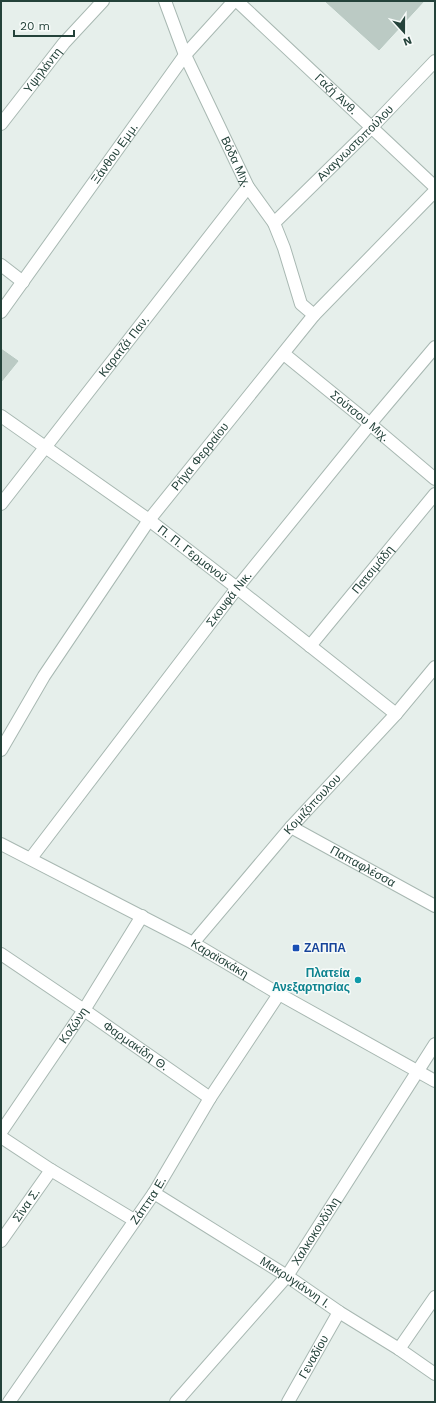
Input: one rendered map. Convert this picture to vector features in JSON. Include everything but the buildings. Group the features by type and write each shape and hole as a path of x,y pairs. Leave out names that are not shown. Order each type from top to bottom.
{"street":[{"name":"Υψηλάντη","path":"1,124 64,43 103,1"},
{"name":"Βόδα Μιχ.","path":"165,1 185,55 248,188 274,223 284,248 301,304 314,315"},
{"name":"Ξάνθου Εμμ.","path":"1,312 185,55 236,1"},
{"name":"Γαζή Άνθ.","path":"236,1 435,187"},
{"name":"Αναγνωστοπούλου","path":"274,223 371,128 435,61"},
{"name":"Καρατζά Παν.","path":"1,504 248,188"},
{"name":"Ρήγα Φερραίου","path":"1,750 44,676 150,520 314,315 435,191"},
{"path":"1,265 23,282"},
{"name":"Σκουφά Νικ.","path":"31,858 237,588 370,424 435,347"},
{"name":"Σούτσου Μιχ.","path":"284,354 435,479"},
{"name":"Π. Π. Γερμανού","path":"1,416 150,520 396,714"},
{"name":"Πατσιμάδη","path":"310,646 435,494"},
{"name":"Κομιζόπουλου","path":"193,943 291,827 396,714 435,667"},
{"name":"Παπαφλέσσα","path":"291,827 435,906"},
{"name":"Καραϊσκάκη","path":"1,844 31,858 193,943 279,994 435,1081"},
{"name":"Κοζώνη","path":"1,1132 84,1010 142,916"},
{"name":"Φαρμακίδη Θ.","path":"1,954 210,1098"},
{"name":"Ζάππα Ε.","path":"9,1402 154,1193 210,1098 279,994"},
{"name":"Χαλκοκονδύλη","path":"176,1402 287,1276 435,1044"},
{"path":"1,1137 51,1170 134,1220"},
{"name":"Σίνα Σ.","path":"1,1241 51,1170"},
{"name":"Μακρυγιάννη Ι.","path":"154,1193 287,1276 339,1312 399,1349 435,1374"},
{"path":"399,1349 435,1296"},
{"name":"Γεναδίου","path":"288,1402 339,1312"}],"place":[{"name":"ΖΑΠΠΑ","path":"296,948"},
{"name":"Πλατεία Ανεξαρτησίας","path":"358,980"}]}
